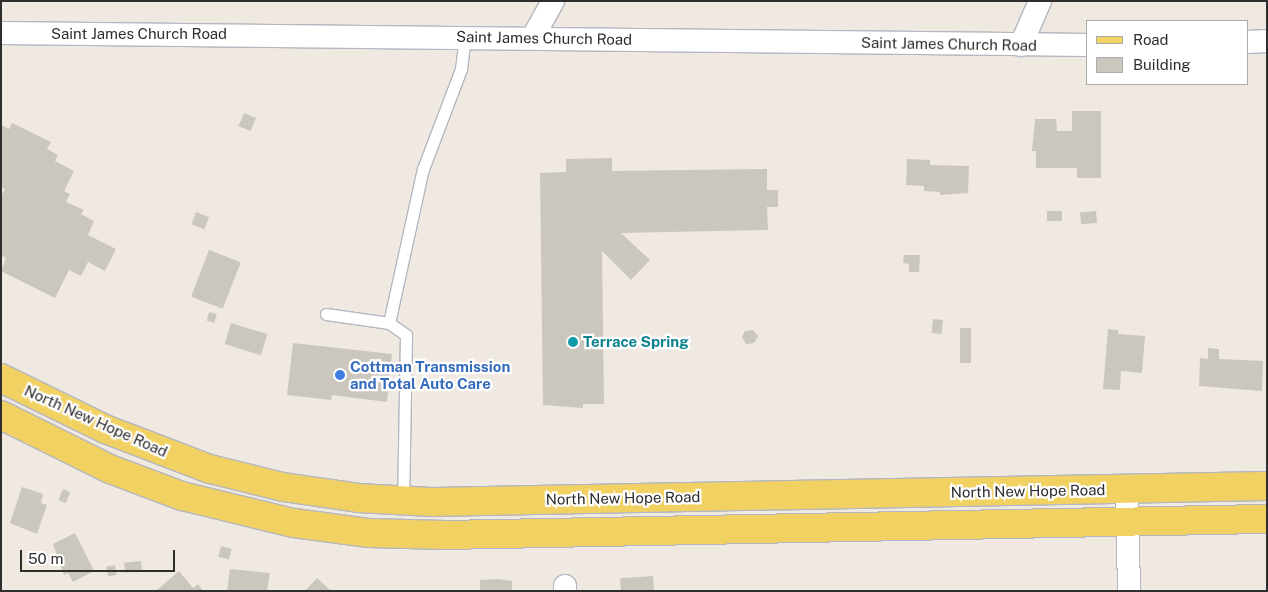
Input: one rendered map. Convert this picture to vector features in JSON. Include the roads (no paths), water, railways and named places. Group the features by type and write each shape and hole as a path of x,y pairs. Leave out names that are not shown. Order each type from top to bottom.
{"main road":[{"name":"North New Hope Road","path":"1,378 105,429 210,469 283,487 358,498 403,500 1267,486"},
{"path":"1,415 110,469 182,496 256,516 341,531 445,535 1267,519"}],"street":[{"path":"533,37 553,1"},
{"path":"1021,45 1040,1"},
{"name":"Saint James Church Road","path":"1,33 533,37 1086,45"},
{"path":"1248,42 1267,41"},
{"path":"1127,489 1129,591"}],"lane":[{"path":"389,323 423,169 461,69 465,37"},
{"path":"326,314 389,323 406,335 403,500"}],"place":[{"name":"Terrace Spring","path":"573,342"},
{"name":"Cottman Transmission and Total Auto Care","path":"340,375"}]}
